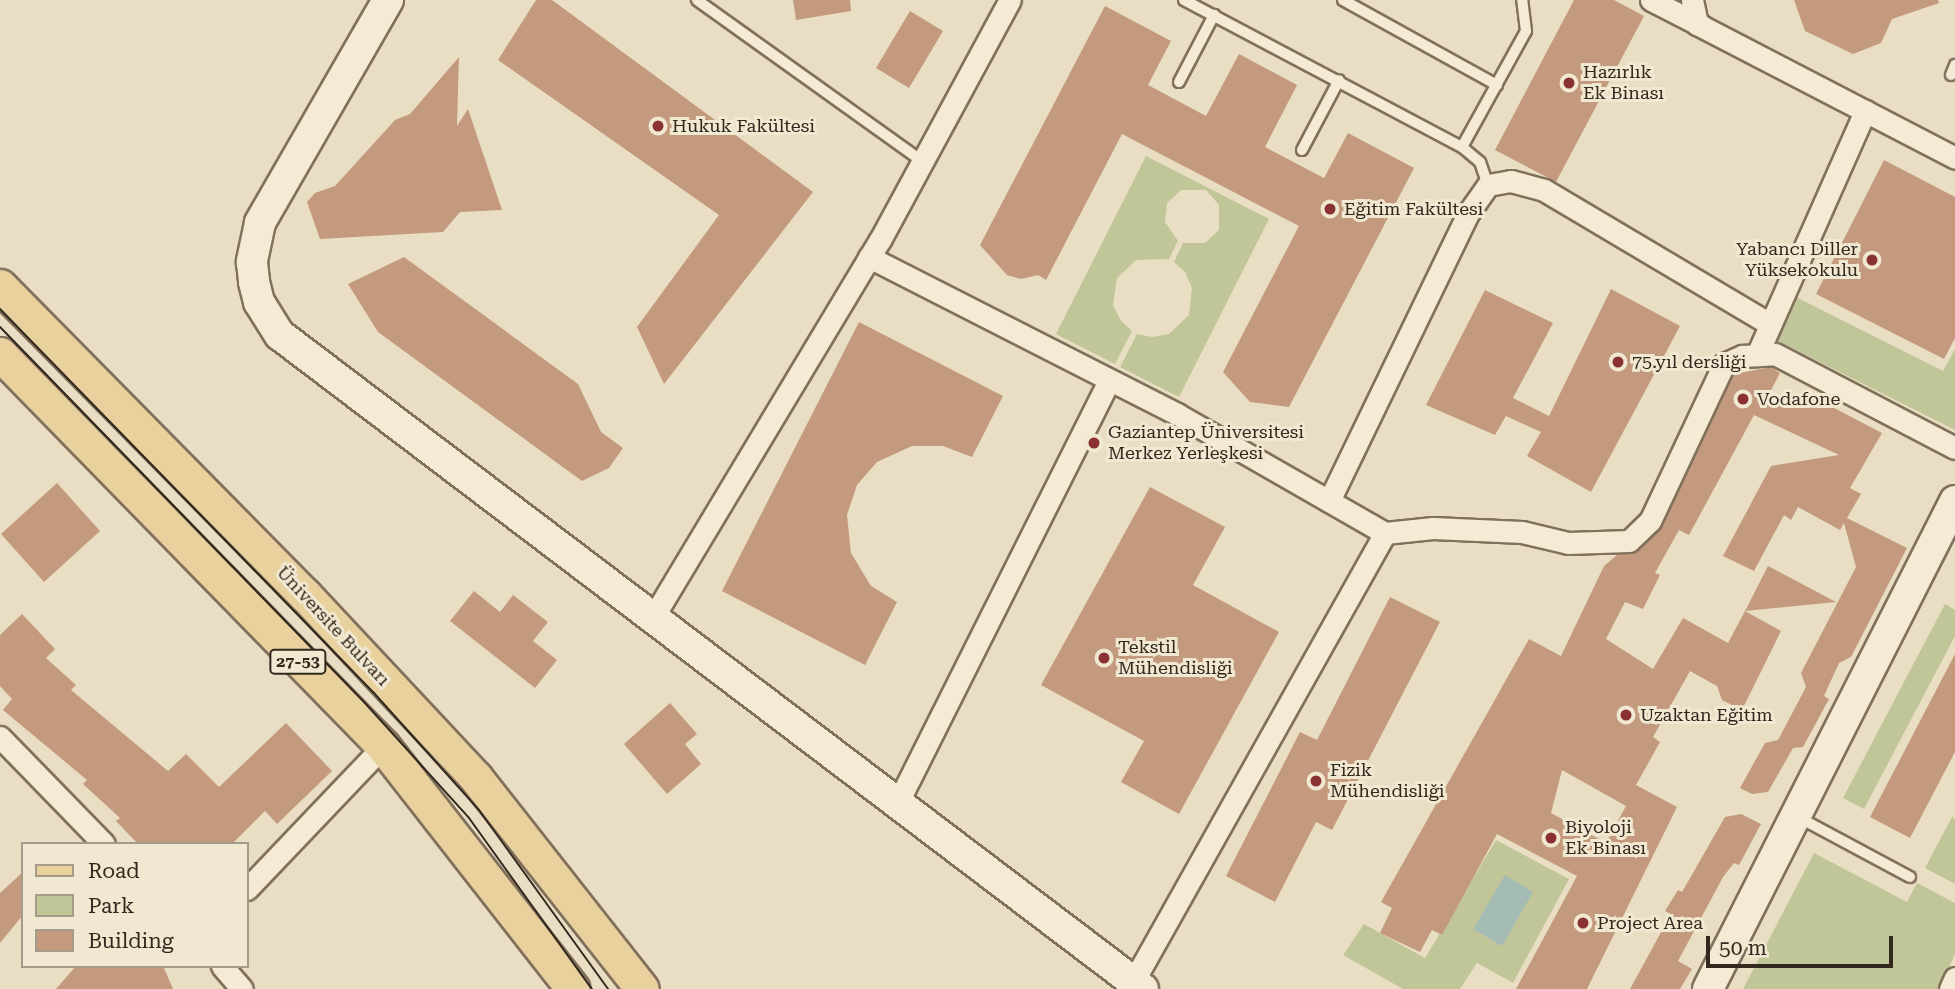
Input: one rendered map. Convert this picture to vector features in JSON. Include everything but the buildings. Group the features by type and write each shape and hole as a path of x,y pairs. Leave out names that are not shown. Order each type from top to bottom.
{"main road":[{"name":"Üniversite Bulvarı","path":"0,286 304,594 476,778 642,989"},
{"name":"27-53","path":"0,354 383,746 573,989"}],"street":[{"path":"388,0 260,223 252,262 259,302 274,328 295,349 1134,986 1385,533"},
{"path":"652,619 869,257 1010,0"},
{"path":"1651,0 1955,158"},
{"path":"1692,0 1697,24 1715,33"},
{"path":"1757,355 1865,111"},
{"path":"1329,501 1469,212 1488,186 1510,181 1544,190 1770,324"},
{"path":"869,257 1108,380 1385,533 1433,528 1522,533 1568,543 1629,541 1650,521 1724,364 1757,355 1775,354 1955,448"},
{"path":"897,804 1108,380"},
{"path":"1708,989 1955,501"},
{"path":"0,737 102,842"},
{"path":"248,888 383,746"},
{"path":"224,968 242,989"},
{"path":"1950,989 1955,978"}],"lane":[{"path":"697,0 922,161"},
{"path":"1184,0 1462,147 1480,162 1488,186"},
{"path":"1343,0 1497,85"},
{"path":"1462,147 1526,32 1522,0"},
{"path":"1179,82 1214,15"},
{"path":"1302,150 1339,80"},
{"path":"1796,815 1910,877"}],"green space":[{"path":"1146,156 1269,219 1179,397 1120,367 1137,334 1152,337 1169,334 1189,315 1192,288 1185,272 1174,262 1183,243 1205,243 1219,230 1219,205 1206,190 1181,190 1167,203 1165,222 1178,241 1169,259 1136,260 1117,278 1113,305 1121,321 1132,331 1115,364 1056,334"},
{"path":"1796,297 1943,371 1955,349 1955,430 1774,339"},
{"path":"1945,604 1955,610 1955,636 1864,809 1843,798"},
{"path":"1952,817 1955,819 1955,884 1925,868"},
{"path":"1496,840 1569,879 1513,983 1477,963 1460,989 1403,989 1343,955 1364,924 1425,958"},
{"path":"1814,853 1907,902 1917,883 1955,903 1955,954 1939,989 1743,989"}],"water":[{"path":"1505,875 1533,892 1502,946 1473,929"}],"tram line":[{"path":"0,309 374,693 479,810 608,989"},
{"path":"0,327 364,702 469,818 592,989"}],"place":[{"name":"Hazırlık Ek Binası","path":"1569,83"},
{"name":"Hukuk Fakültesi","path":"658,126"},
{"name":"Eğitim Fakültesi","path":"1330,209"},
{"name":"Yabancı Diller Yüksekokulu","path":"1872,260"},
{"name":"75.yıl dersliği","path":"1618,362"},
{"name":"Vodafone","path":"1743,399"},
{"name":"Gaziantep Üniversitesi Merkez Yerleşkesi","path":"1094,443"},
{"name":"Tekstil Mühendisliği","path":"1104,658"},
{"name":"Uzaktan Eğitim","path":"1626,715"},
{"name":"Fizik Mühendisliği","path":"1316,781"},
{"name":"Biyoloji Ek Binası","path":"1551,838"},
{"name":"Project Area","path":"1583,923"}]}
